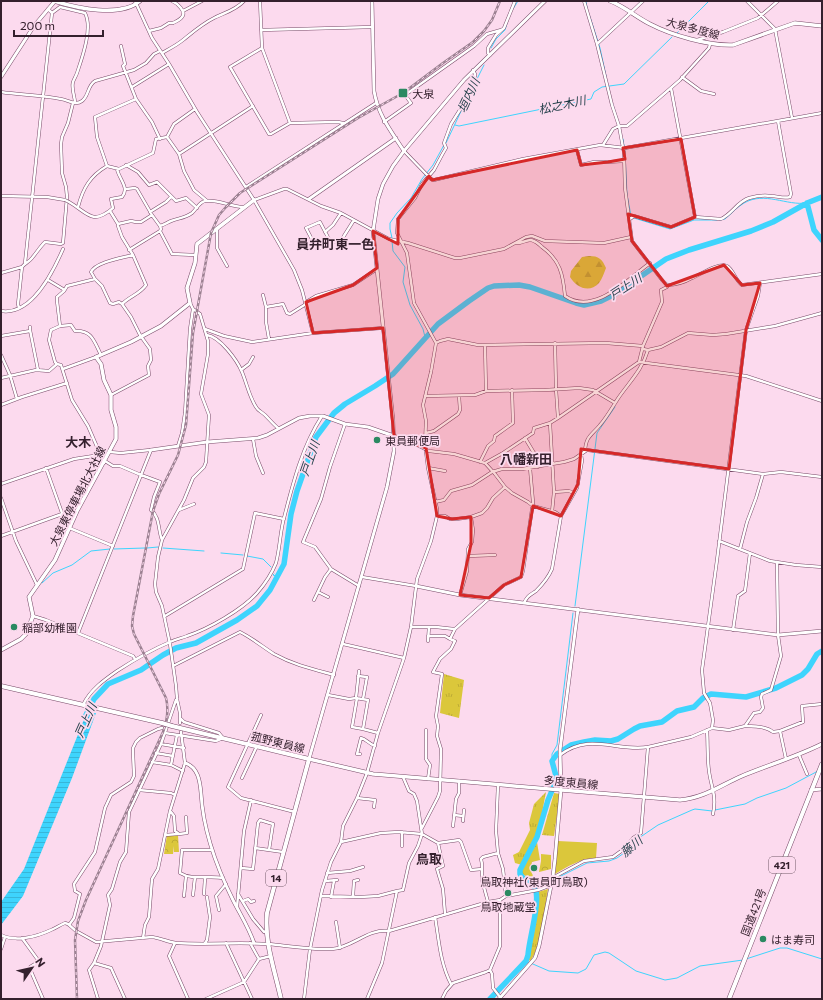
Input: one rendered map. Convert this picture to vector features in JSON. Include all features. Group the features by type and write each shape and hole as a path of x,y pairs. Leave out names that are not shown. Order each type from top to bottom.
{"main road":[{"path":"55,1 76,7 107,10 122,9 140,1"},
{"name":"大泉多度線","path":"610,1 664,31 710,44 723,46 733,45 795,23 822,26"},
{"path":"96,357 141,337 166,323 190,303 187,288 195,263 198,243 254,200"},
{"name":"大泉東停車場北大社線","path":"33,616 29,597 55,560 69,528 116,441 117,435 110,395 104,380 101,364 96,357"},
{"path":"1,650 24,637 33,616"},
{"name":"菰野東員線","path":"1,686 84,705 162,726 172,726 248,743 309,759 267,913 267,932 281,999"},
{"name":"多度東員線","path":"309,759 367,773 403,777 644,797 687,799 695,798 742,776 799,755 822,744"},
{"name":"国道421号","path":"729,999 822,764"}],"street":[{"path":"1,77 34,26 55,1"},
{"path":"149,31 161,28 169,23 173,24 182,18 183,11 176,2 172,1"},
{"path":"183,11 202,1"},
{"path":"1,92 62,99 74,103 80,102 84,100 89,87 95,80 134,70 146,63 154,54 161,52 183,40 192,32 214,18 235,8 244,1"},
{"path":"260,1 262,48 290,123"},
{"path":"372,1 374,91 376,103 384,122 404,151 431,179 434,180 523,160 603,145 624,148 822,113"},
{"path":"490,55 488,53 488,48 494,37 506,24 515,1"},
{"path":"309,759 362,577 394,451 388,364 373,231 375,212 383,184 393,166 404,151 474,70 545,1"},
{"path":"584,1 598,43 608,87 620,126 624,148 625,188 632,232 631,237 635,246 667,285"},
{"path":"598,43 643,1"},
{"path":"747,1 775,29 792,118"},
{"path":"696,40 723,32 762,17 778,1"},
{"path":"136,3 152,38 195,109 254,200 294,270 306,303 314,333"},
{"path":"19,308 18,304 22,267 32,258 36,250 45,242 63,243 67,197 62,173 61,144 74,103 72,89 73,81 86,40 88,23 85,13 60,7 52,12"},
{"path":"48,9 52,12"},
{"path":"25,263 52,12"},
{"path":"261,30 372,27"},
{"path":"384,122 411,103 406,95 474,46 487,34 501,30"},
{"path":"603,145 610,133 620,126 627,126 671,88 709,48 710,44"},
{"path":"121,46 125,64 123,66 124,72 132,87 136,99 152,122 160,139"},
{"path":"262,48 230,67 270,134 290,123 338,122 343,124"},
{"path":"132,87 169,64"},
{"path":"304,999 310,949 324,881 341,842 344,826 367,773 378,733 404,658 411,627 417,579 431,541 437,516 428,468 423,405 436,343 414,303 407,253 397,233 398,219 411,204 422,184 434,170 445,146 451,124 463,105 471,83 475,78 474,70"},
{"path":"682,77 699,90 714,94"},
{"path":"671,88 695,217"},
{"path":"107,166 97,137 95,118 136,99"},
{"path":"246,187 376,103"},
{"path":"178,154 210,132 253,106"},
{"path":"78,207 85,187 97,172 107,166 117,169 153,153 156,139 167,137 174,124 195,109"},
{"path":"630,219 634,216 671,227 695,217 721,219 748,198 770,196 790,197 791,194 778,121"},
{"path":"167,137 178,154 184,171 194,190 206,200 218,201 232,206 245,207"},
{"path":"309,199 396,138"},
{"path":"577,150 581,165 594,162 624,160"},
{"path":"126,165 138,172 149,185 157,182 176,201 186,198 196,208"},
{"path":"1,196 58,198 70,202 89,216 94,218 99,217 113,208 111,199 122,198 126,193 126,189 117,169"},
{"path":"126,189 135,188 160,226 160,231 172,254 195,256"},
{"path":"254,200 285,189 341,213 391,240 400,241 460,258 504,249 526,237 532,236 545,241 604,243 631,237"},
{"path":"118,224 131,221 141,222 171,197"},
{"path":"160,226 185,218 193,213 201,203 206,200"},
{"path":"110,211 118,224 122,237 133,255 146,285 136,295 128,298 122,304"},
{"path":"325,232 333,225 341,213"},
{"path":"331,243 320,222 306,228 317,249 342,239 354,220"},
{"path":"217,229 217,248 227,266"},
{"path":"129,250 160,231"},
{"path":"515,243 519,244 533,240 551,255 555,259 562,274 565,296 574,301 590,300 606,296 650,264"},
{"path":"1,311 9,312 19,308 35,296 48,280 63,249"},
{"path":"110,395 149,375 148,366 151,360 150,349 141,337 122,304 119,302 113,304 110,303 102,286 91,272 92,269 104,263 133,255"},
{"path":"484,463 503,453 533,433 534,428 550,423 558,418 639,362 643,348 662,302 661,290 667,287 667,285 690,279 714,267 724,265 729,267 735,279 742,285 822,274"},
{"path":"1,273 22,267"},
{"path":"266,307 283,304 287,313 290,314 316,296 353,285 377,269"},
{"path":"60,326 57,297 68,286 77,285 95,279"},
{"path":"48,280 64,291"},
{"path":"712,728 713,720 710,703 706,696 702,670 746,330 758,296 760,283"},
{"path":"263,295 266,307 266,322 269,339"},
{"path":"180,723 180,713 170,643 161,601 155,588 158,557 162,540 179,510 193,478 205,465 209,415 201,394 208,354 208,341 200,314 193,309 190,303"},
{"path":"178,446 182,433 185,413 190,329 193,309"},
{"path":"436,343 448,339 485,345 606,343 648,350 664,345 688,333 713,335 780,325 822,313"},
{"path":"101,354 94,340 82,330 75,331 72,325 60,326 51,330 49,340 52,353 57,364 61,365 63,369 72,400 88,426 104,462 111,465 120,466 160,482 151,510 154,512 158,521 162,540"},
{"path":"30,327 38,370"},
{"path":"204,329 249,342 314,333 384,328"},
{"path":"1,336 30,331"},
{"path":"207,335 216,337 221,341 241,370 257,409 266,416 269,422 278,428"},
{"path":"555,343 558,418"},
{"path":"485,345 486,391"},
{"path":"585,451 585,443 644,364 648,350"},
{"path":"1,355 10,375 17,399"},
{"path":"63,369 96,357"},
{"path":"241,370 249,364 253,357"},
{"path":"639,362 644,364 740,375 760,380 822,401"},
{"path":"1,378 38,370 49,371 57,364"},
{"path":"1,405 66,383"},
{"path":"425,396 475,395 486,391 579,388 596,391 615,403"},
{"path":"480,462 488,445 494,440 495,436 513,423 512,390"},
{"path":"426,433 434,431 458,414 460,410 459,396"},
{"path":"110,452 121,454 207,442 253,440 265,436 302,416 322,416 345,424 368,427 426,449 454,454 484,463 505,487 533,506 561,516"},
{"path":"84,705 89,695 102,682 135,659 217,622 241,607 256,594 268,577 275,563 296,472 311,434 322,416"},
{"path":"550,423 554,492 552,512"},
{"path":"345,424 330,467 321,500 304,542 315,547 331,569 359,586"},
{"path":"525,438 537,458 538,467"},
{"path":"253,440 256,456 263,473"},
{"path":"78,633 151,450"},
{"path":"435,502 444,500 451,491 472,485 492,472 502,469 516,470 568,462 585,451 762,474 781,472 822,477"},
{"path":"524,603 530,593 536,591 550,575 561,516 578,484 582,461 581,454"},
{"path":"1,484 74,458 100,455"},
{"path":"46,468 67,527 113,546"},
{"path":"428,468 445,471"},
{"path":"450,639 454,629 504,585 520,577 523,572 533,506 530,468"},
{"path":"740,549 746,522 756,498 762,474"},
{"path":"437,516 445,516 452,519 484,512 493,498 505,487"},
{"path":"554,492 569,491 574,493"},
{"path":"1,498 12,532 37,585"},
{"path":"179,510 194,504"},
{"path":"164,616 243,569 255,513 284,519"},
{"path":"1,536 62,514"},
{"path":"460,595 467,571 468,549 472,542 473,530 471,516"},
{"path":"719,541 770,561 796,566 822,567"},
{"path":"733,630 738,596 745,591 746,572 750,553"},
{"path":"468,556 496,555"},
{"path":"745,726 754,713 760,712 763,708 761,697 762,694 771,690 780,662 777,562"},
{"path":"314,600 325,577 331,569"},
{"path":"362,577 460,595 733,630 778,635 822,631"},
{"path":"318,592 328,597"},
{"path":"490,970 492,974 493,988 500,998 535,958 539,946 553,877 560,753 578,610"},
{"path":"33,616 133,656 135,659"},
{"path":"411,627 454,629"},
{"path":"428,641 430,627"},
{"path":"173,666 240,632 291,663 301,667 334,674"},
{"path":"422,828 438,797 440,780 441,749 437,736 438,726 436,716 442,674 433,672 440,660 451,649 455,641 445,636 428,636"},
{"path":"343,644 404,658"},
{"path":"359,671 352,727 378,733"},
{"path":"358,676 367,678 363,699"},
{"path":"328,695 349,699 356,698 368,700 363,729"},
{"path":"98,999 89,970 94,963 101,942 110,905 108,895 112,889 120,862 126,852 130,812 161,744 177,699"},
{"path":"560,753 572,748 595,743 636,749 691,737 712,728 729,730 745,726 753,726 757,728 766,728 773,732 780,731 803,722 802,706 822,704"},
{"path":"261,715 227,786 228,789 241,798 295,812"},
{"path":"165,733 177,735 182,734 216,741 223,738 219,733 184,722 180,719"},
{"path":"69,925 74,918 80,894 75,891 74,884 95,852 106,803 111,795 131,782 134,776 133,752 136,742 140,738 162,726"},
{"path":"426,730 426,760 430,764 428,779"},
{"path":"707,730 709,772 714,790 714,814"},
{"path":"780,731 786,760"},
{"path":"143,938 145,925 149,917 151,883 158,869 170,811 185,763 182,734"},
{"path":"171,765 177,735"},
{"path":"360,754 358,754 361,738 375,746"},
{"path":"161,744 184,748"},
{"path":"242,778 257,746"},
{"path":"553,877 584,861 613,857 624,849 633,838 641,833 648,747"},
{"path":"156,753 173,756"},
{"path":"799,755 807,774"},
{"path":"152,762 171,765 183,771"},
{"path":"185,763 190,764 199,777 202,812 206,829 223,878 259,959"},
{"path":"320,896 378,896 403,890 409,862 418,846 422,834 422,828 417,801 414,794 409,791 403,777"},
{"path":"453,826 459,782"},
{"path":"498,785 496,831 498,853 504,874 506,896"},
{"path":"811,790 822,789"},
{"path":"139,790 171,793 175,795"},
{"path":"357,798 376,798 374,807"},
{"path":"237,908 244,831 250,800"},
{"path":"463,821 464,810"},
{"path":"170,811 174,816 175,831 178,834"},
{"path":"454,815 463,816"},
{"path":"165,835 187,833 186,816"},
{"path":"241,868 253,869 258,823 260,820 273,824 269,850"},
{"path":"341,842 381,833 402,832 422,834 438,843 459,840 471,870 482,869"},
{"path":"402,832 402,846"},
{"path":"438,843 443,866 436,869 443,889 445,914"},
{"path":"255,848 283,852"},
{"path":"213,850 182,850 179,872 186,876 205,878 215,876 223,878"},
{"path":"488,902 482,880 481,859 483,857 498,853"},
{"path":"327,873 350,872 363,867"},
{"path":"184,896 186,876"},
{"path":"193,895 195,877"},
{"path":"204,894 205,878"},
{"path":"353,896 354,880 358,880"},
{"path":"324,881 336,881 331,897"},
{"path":"219,910 216,896 226,884"},
{"path":"1,935 5,937 22,938 40,934 62,924 69,925 76,931 96,942 159,938 175,943 226,942 269,944 310,949 340,948 363,936 383,930 389,931 445,914 500,900 506,896 538,890 551,884"},
{"path":"367,999 382,963 397,891"},
{"path":"238,893 253,919 264,932 267,932"},
{"path":"205,943 207,940 210,917 207,897"},
{"path":"243,901 248,899 251,902 254,901"},
{"path":"442,999 451,984 490,970 500,946 500,900"},
{"path":"435,917 438,946 451,984"},
{"path":"336,922 340,948"},
{"path":"1,949 5,937"},
{"path":"22,938 38,960 38,962 30,967 30,969 43,999"},
{"path":"226,942 252,999"},
{"path":"175,943 169,956 188,999"},
{"path":"206,999 244,982 259,959 271,956"},
{"path":"94,963 111,968 125,999"}],"highlighted area":[{"path":"681,139 695,217 671,227 628,214 632,241 667,286 724,265 742,285 760,283 746,330 729,469 581,449 578,484 561,516 533,506 521,577 504,585 489,598 460,595 471,544 471,517 452,519 437,516 426,448 394,436 383,328 313,333 306,302 353,285 377,268 373,231 398,244 398,219 429,176 432,180 577,150 581,165 608,162 625,159 623,148"}],"green space":[{"path":"589,256 600,259 606,268 599,283 587,289 576,284 570,277 571,271 582,257"},
{"path":"444,674 464,680 459,718 440,713"},
{"path":"546,792 538,834 522,865 515,863 513,855 519,852 530,830 529,823 534,804"},
{"path":"554,793 560,794 554,836 542,835"},
{"path":"167,835 178,835 179,852 174,852 174,846 173,854 164,854"},
{"path":"558,841 597,843 596,858 580,861 555,874"},
{"path":"537,842 540,860 532,862 530,870 535,879 540,879 540,883 536,886 530,878 520,873"},
{"path":"541,854 551,855 551,869 539,872 541,861"},
{"path":"548,889 540,937 534,955 530,961 528,959 535,928 538,892"}],"water":[{"path":"87,712 96,713 72,778 23,896 1,925 1,902 24,869"}],"waterway":[{"name":"垣内川","path":"513,9 518,1"},
{"path":"586,1 587,8"},
{"name":"松之木川","path":"677,33 709,1"},
{"path":"590,17 600,48 606,76"},
{"name":"垣内川","path":"491,48 496,39 505,30 507,23"},
{"name":"松之木川","path":"455,125 459,126 591,99 594,92 602,87 624,84 672,37"},
{"name":"垣内川","path":"472,85 477,79 484,65"},
{"path":"612,102 619,124"},
{"name":"垣内川","path":"446,143 464,105"},
{"path":"623,139 627,194 631,216"},
{"path":"392,238 390,223 411,198 422,179 433,165 444,145"},
{"name":"戸上川","path":"85,717 94,699 108,684 141,670 176,648 196,643 237,620 257,606 270,590 284,564 291,514 297,491 316,437 334,413 345,404 393,374 438,324 469,301 488,288 494,286 519,285 530,287 584,305 601,301 615,294 666,259 689,250 751,231 773,222 807,203 822,197"},
{"path":"720,220 725,219 744,203 760,198 791,203 807,203"},
{"path":"807,203 814,230 822,240"},
{"path":"634,218 670,229 694,220 717,220"},
{"path":"392,241 393,251 405,267 403,282 410,305 423,329 425,337"},
{"path":"575,606 597,433 615,407"},
{"path":"147,548 158,547"},
{"path":"114,549 145,548"},
{"path":"163,548 204,551"},
{"path":"42,583 53,573 72,565 91,551 110,549"},
{"path":"221,553 243,555"},
{"path":"247,556 263,559 271,567"},
{"name":"戸上川","path":"274,574 273,575 278,577"},
{"path":"552,761 552,754 557,745 573,613"},
{"path":"490,999 526,961 528,955 537,901 533,883 523,878 520,874 520,870 537,837 548,800 554,786 556,776 552,761 557,754 571,745 595,740 611,741 618,739 640,726 662,722 677,711 694,707 703,698 711,694 746,697 776,688 802,675 808,669 817,654 822,651"},
{"name":"藤川","path":"715,810 745,804 757,798 786,788 818,771"},
{"name":"藤川","path":"549,881 587,863 609,861 617,858 636,840 658,825 692,810 712,811"},
{"name":"藤川","path":"536,887 540,885"},
{"path":"746,959 780,948 787,948 822,959"},
{"path":"526,961 549,971 578,973 586,969 594,955 605,952 609,953 636,971 665,980 677,978 700,966 743,960"}],"railway":[{"path":"77,999 75,940 78,921 86,900 163,732 166,720 166,698 134,634 132,626 153,511 159,494 178,455 186,425 193,333 211,233 219,215 240,193 358,118 403,93 473,42 492,20 500,1"}],"place":[{"name":"大泉","path":"403,93"},
{"name":"東員郵便局","path":"377,440"},
{"name":"稲部幼稚園","path":"14,627"},
{"name":"鳥取神社(東員町鳥取)","path":"534,868"},
{"name":"鳥取地蔵堂","path":"508,893"},
{"name":"はま寿司","path":"763,939"}],"district":[{"name":"員弁町東一色","path":"335,244"},
{"name":"大木","path":"78,442"},
{"name":"八幡新田","path":"526,459"},
{"name":"鳥取","path":"429,859"}]}
